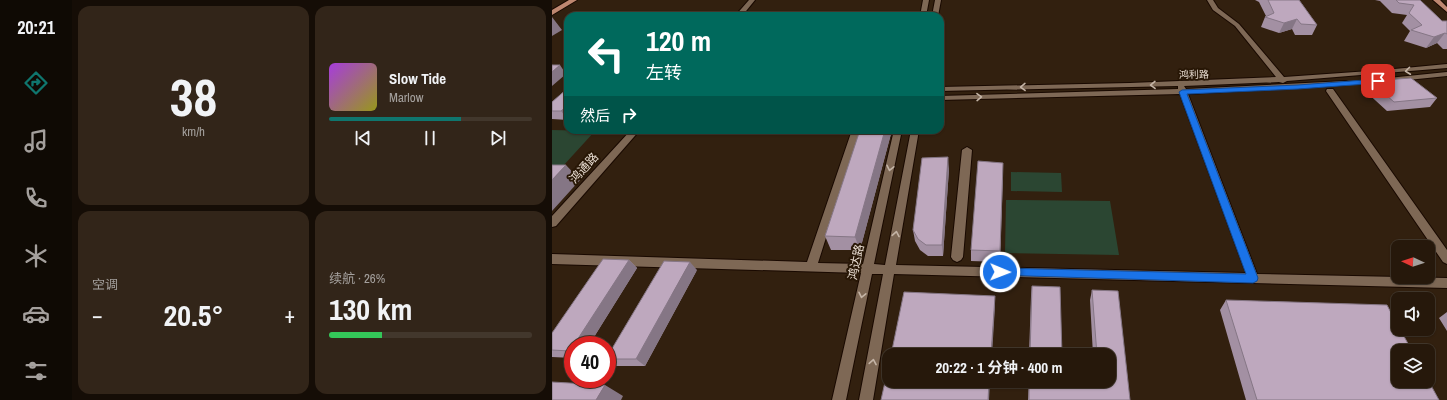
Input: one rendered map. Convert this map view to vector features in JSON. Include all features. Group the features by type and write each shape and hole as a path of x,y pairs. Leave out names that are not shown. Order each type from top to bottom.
{"main road":[{"path":"552,5 561,0"},
{"path":"552,13 574,0"},
{"path":"1436,0 1447,10"}],"street":[{"path":"742,12 752,0"},
{"path":"923,12 926,0"},
{"path":"936,12 938,0"},
{"path":"1210,0 1216,9 1236,25 1283,81"},
{"name":"鸿利路","path":"944,98 1181,88 1373,75 1447,66"},
{"name":"鸿利路","path":"944,89 1298,87 1447,74"},
{"path":"1181,88 1253,278"},
{"path":"1330,91 1447,259"},
{"name":"鸿通路","path":"552,223 632,134"},
{"path":"811,267 855,134"},
{"name":"鸿达路","path":"839,400 897,134"},
{"path":"866,400 914,134"},
{"path":"958,257 967,150"},
{"path":"552,260 889,270 1447,283"}],"green space":[{"path":"552,130 564,130 564,134 592,134 563,166 552,165"},
{"path":"1011,172 1061,173 1062,192 1011,191"},
{"path":"1006,200 1110,201 1119,255 1005,253"}],"building":[{"path":"1268,0 1299,0 1317,25 1301,24 1297,19 1284,23 1265,17 1274,13"},
{"path":"1396,0 1420,0 1442,21 1447,21 1447,34 1445,33 1434,37 1411,30 1422,25 1409,13 1414,5 1399,3"},
{"path":"552,65 560,65 552,72"},
{"path":"1411,78 1437,98 1394,102 1370,81"},
{"path":"564,92 564,108 561,111 552,111 552,102"},
{"path":"859,134 884,134 855,237 825,236"},
{"path":"948,157 942,245 926,245 918,239 913,230 922,158"},
{"path":"978,161 1003,163 1000,251 971,250"},
{"path":"552,165 566,165 552,180"},
{"path":"603,259 629,260 580,336 564,336 564,351 552,350 552,333"},
{"path":"664,261 690,262 636,359 616,359 616,342"},
{"path":"1032,286 1060,287 1062,348 1030,348"},
{"path":"1092,290 1118,291 1130,400 1029,400 1029,388 1116,388 1116,348 1096,348"},
{"path":"904,292 995,296 991,348 892,348"},
{"path":"1226,300 1387,305 1391,313 1391,336 1404,336 1408,344 1391,344 1391,388 1432,388 1439,400 1257,400"},
{"path":"552,382 564,383 564,388 603,388 596,400 552,400"},
{"path":"884,388 989,388 988,400 881,400"}],"route":[{"path":"1000,272 1253,278 1182,92 1298,87 1378,81"}]}
